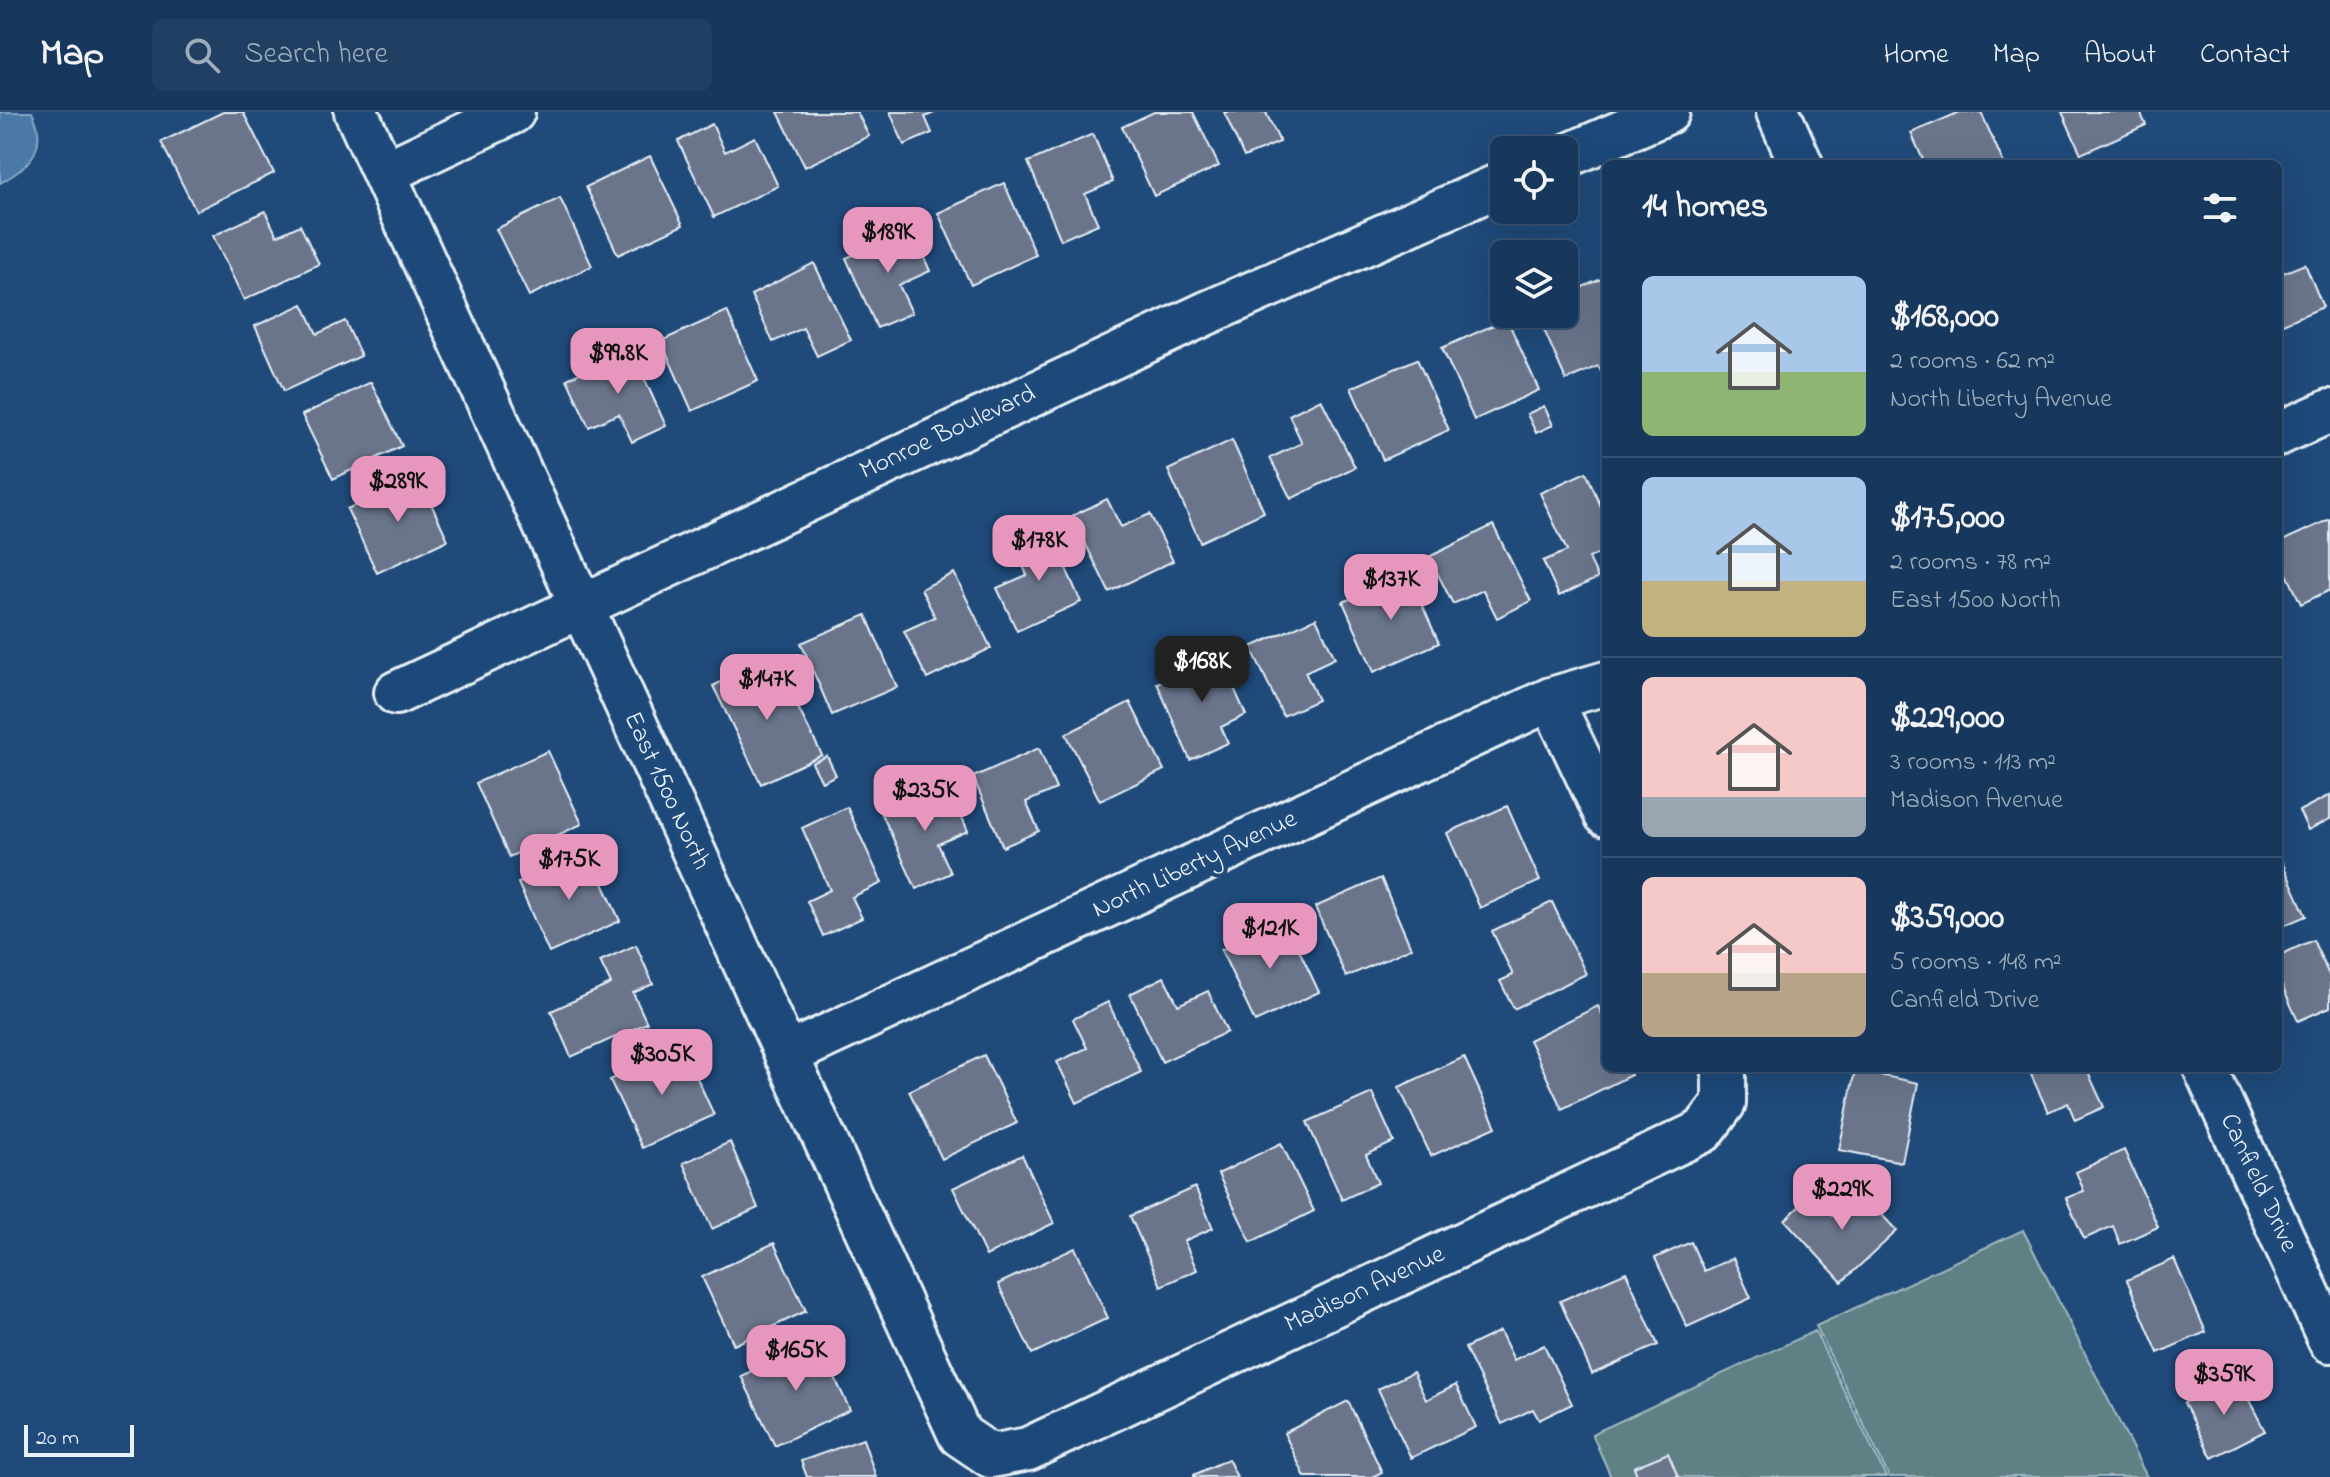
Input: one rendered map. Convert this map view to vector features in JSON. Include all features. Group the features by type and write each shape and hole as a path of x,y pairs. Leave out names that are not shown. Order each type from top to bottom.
{"street":[{"name":"East 1500 North","path":"356,112 960,1435 991,1456"},
{"path":"384,173 513,112"},
{"path":"1578,151 1668,112"},
{"path":"1778,112 1799,160"},
{"name":"Monroe Boulevard","path":"396,693 1207,313 1490,189"},
{"path":"2282,432 2330,411"},
{"name":"North Liberty Avenue","path":"786,1055 1551,699 1602,684"},
{"path":"1551,699 1602,807"},
{"name":"Canfield Drive","path":"2207,1072 2330,1341"},
{"name":"Madison Avenue","path":"991,1456 1028,1449 1703,1131 1724,1085"}],"green space":[{"path":"2023,1230 2147,1477 1889,1477 1816,1326"},
{"path":"1815,1331 1886,1477 1611,1477 1592,1434"}],"water":[{"path":"0,112 32,112 38,136 34,155 28,163 0,183"}],"building":[{"path":"223,112 243,112 274,173 196,211 161,142"},
{"path":"778,112 857,112 869,136 805,167"},
{"path":"890,112 936,112 925,117 932,133 904,145"},
{"path":"1154,112 1193,112 1219,166 1154,196 1122,127"},
{"path":"1224,112 1268,112 1280,142 1244,157"},
{"path":"1960,112 1981,112 2002,160 1923,160 1911,133"},
{"path":"2062,112 2140,112 2146,125 2081,154"},
{"path":"712,124 725,152 755,137 778,186 714,217 678,141"},
{"path":"1093,134 1113,182 1085,194 1098,224 1061,240 1028,162"},
{"path":"650,156 683,225 618,255 586,187"},
{"path":"1004,183 1036,255 971,285 938,213"},
{"path":"560,198 592,266 529,296 496,229"},
{"path":"265,211 277,236 300,225 319,264 244,300 213,236"},
{"path":"912,229 930,271 899,285 912,313 877,328 846,258"},
{"path":"814,263 851,340 817,356 803,328 773,342 751,295"},
{"path":"2305,264 2323,307 2282,324 2282,273"},
{"path":"1601,279 1602,373 1598,366 1566,380 1543,328 1578,328 1578,289"},
{"path":"303,304 317,334 345,321 361,356 284,391 255,326"},
{"path":"727,311 758,381 692,411 661,341"},
{"path":"1490,327 1511,328 1539,390 1474,420 1442,348"},
{"path":"631,349 666,426 632,442 619,414 589,427 567,379"},
{"path":"1417,359 1449,430 1383,460 1351,388"},
{"path":"371,382 402,446 333,479 302,415"},
{"path":"1321,399 1355,467 1291,499 1270,458 1302,443 1289,415"},
{"path":"1544,406 1553,425 1536,433 1527,414"},
{"path":"1232,440 1264,512 1200,542 1168,470"},
{"path":"1586,472 1602,509 1602,552 1589,558 1598,578 1559,596 1543,561 1567,551 1540,493"},
{"path":"418,476 448,540 377,573 347,509"},
{"path":"1107,499 1121,527 1150,514 1173,561 1109,592 1072,516"},
{"path":"2330,519 2330,590 2301,604 2282,564 2282,541"},
{"path":"1493,525 1531,601 1497,618 1483,590 1453,604 1429,557"},
{"path":"1048,528 1081,602 1017,631 997,588 1027,575 1013,543"},
{"path":"954,573 991,648 927,679 904,631 935,617 921,589"},
{"path":"1408,573 1439,643 1374,672 1343,602"},
{"path":"866,615 897,687 832,715 801,643"},
{"path":"1316,618 1335,658 1305,672 1318,700 1283,716 1251,647"},
{"path":"1215,645 1246,715 1221,727 1228,743 1190,760 1157,683 1201,664 1196,654"},
{"path":"756,664 763,678 779,670 822,755 761,784 713,686"},
{"path":"1130,702 1164,770 1100,801 1066,734"},
{"path":"1039,748 1056,789 1026,802 1039,831 1003,847 973,777"},
{"path":"548,751 582,824 509,857 476,783"},
{"path":"827,756 836,775 822,782 812,763"},
{"path":"947,783 968,831 938,844 951,873 916,889 881,812"},
{"path":"2330,795 2330,819 2308,830 2299,811"},
{"path":"1507,806 1540,881 1480,908 1447,833"},
{"path":"847,807 882,883 852,897 862,918 823,936 807,901 830,890 802,828"},
{"path":"589,852 620,921 549,953 518,883"},
{"path":"2282,862 2306,916 2282,926"},
{"path":"1381,878 1411,948 1346,977 1315,907"},
{"path":"1552,902 1586,974 1514,1009 1500,981 1513,975 1492,931"},
{"path":"1285,920 1319,992 1255,1022 1221,950"},
{"path":"2313,940 2330,977 2330,1007 2298,1021 2282,986 2282,954"},
{"path":"636,945 653,984 633,993 647,1023 571,1057 551,1011 611,984 600,961"},
{"path":"1164,977 1178,1005 1208,991 1227,1032 1162,1062 1130,994"},
{"path":"1108,1002 1141,1072 1077,1103 1057,1062 1087,1048 1073,1019"},
{"path":"1598,1006 1602,1014 1602,1072 1630,1072 1631,1075 1562,1109 1529,1040"},
{"path":"683,1047 714,1115 642,1148 610,1080"},
{"path":"984,1055 1017,1123 942,1159 909,1091"},
{"path":"1464,1057 1496,1127 1431,1156 1399,1087"},
{"path":"1855,1072 1918,1083 1902,1162 1839,1150"},
{"path":"2030,1072 2088,1072 2104,1107 2075,1120 2068,1103 2048,1112"},
{"path":"1372,1093 1394,1142 1366,1155 1378,1183 1342,1200 1307,1122"},
{"path":"730,1142 758,1208 712,1229 683,1163"},
{"path":"1281,1143 1314,1211 1251,1242 1218,1174"},
{"path":"2124,1150 2158,1227 2120,1244 2113,1226 2084,1239 2066,1198 2084,1191 2076,1172"},
{"path":"1022,1155 1054,1223 986,1256 953,1188"},
{"path":"1195,1187 1213,1228 1184,1241 1197,1270 1161,1286 1130,1216"},
{"path":"1860,1191 1897,1231 1842,1282 1785,1220 1812,1194 1832,1216"},
{"path":"1691,1242 1704,1271 1733,1258 1751,1298 1687,1327 1655,1258"},
{"path":"774,1243 806,1311 734,1345 702,1277"},
{"path":"1075,1248 1108,1318 1032,1354 998,1284"},
{"path":"2174,1259 2206,1332 2158,1353 2127,1280"},
{"path":"1626,1272 1658,1345 1592,1374 1560,1301"},
{"path":"1500,1331 1514,1360 1544,1345 1572,1404 1539,1420 1533,1409 1502,1424 1465,1348"},
{"path":"817,1340 850,1410 775,1446 741,1376"},
{"path":"1413,1372 1426,1400 1456,1385 1476,1427 1411,1458 1378,1389"},
{"path":"2237,1377 2265,1431 2212,1458 2184,1403"},
{"path":"1348,1401 1382,1472 1372,1477 1305,1477 1284,1433"},
{"path":"863,1439 876,1477 807,1477 801,1461"},
{"path":"1668,1453 1678,1477 1638,1477 1634,1467"},
{"path":"1228,1459 1237,1477 1194,1477 1194,1475"}]}
